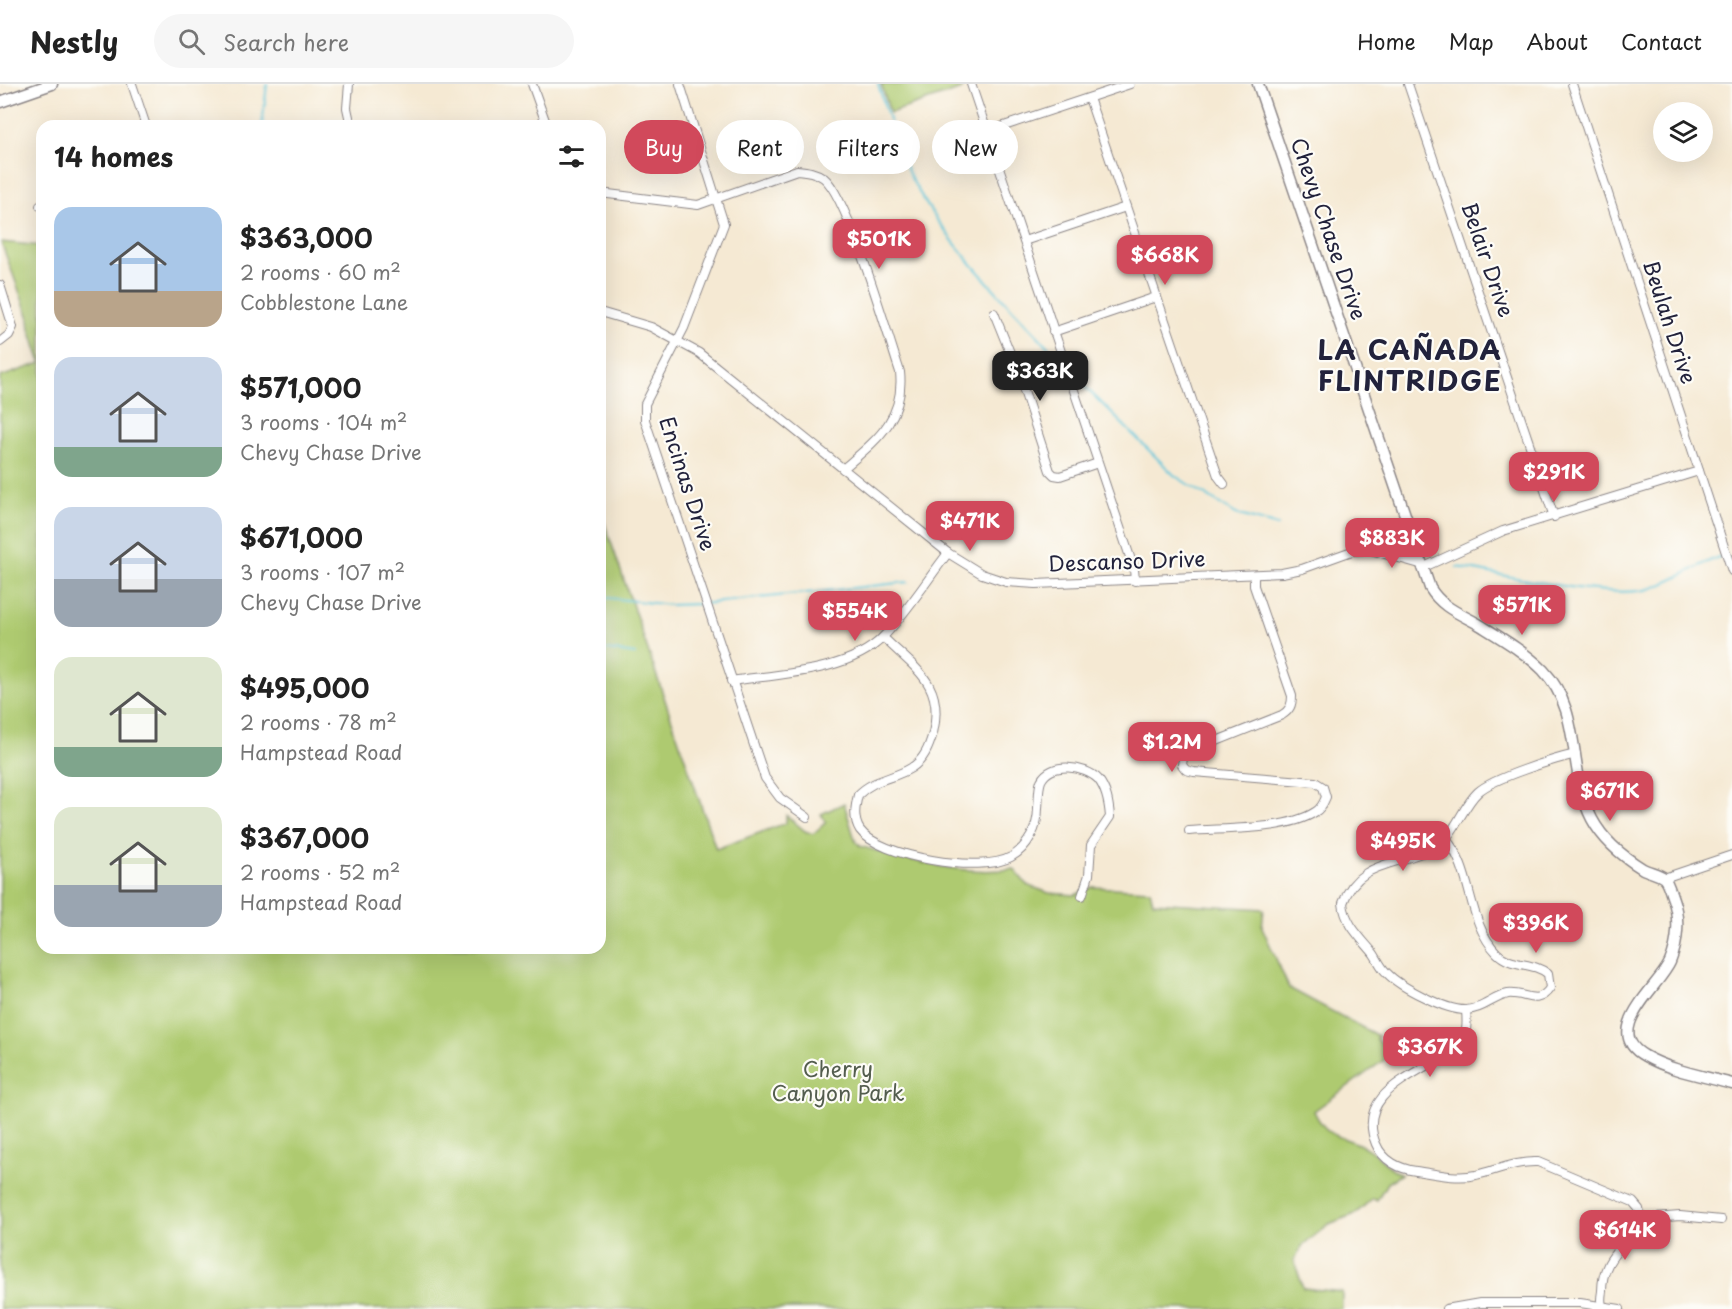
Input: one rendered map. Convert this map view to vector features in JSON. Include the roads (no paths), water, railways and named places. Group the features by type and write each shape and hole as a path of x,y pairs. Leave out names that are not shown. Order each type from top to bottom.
{"main road":[{"path":"0,102 52,84"},
{"name":"Chevy Chase Drive","path":"1258,84 1414,546 1434,594 1446,607 1526,656 1548,676 1565,704 1583,797 1598,829 1620,852 1664,878"},
{"path":"1664,878 1676,912 1674,948 1667,968 1634,1014 1630,1039 1639,1052 1655,1061 1732,1084"}],"street":[{"path":"132,84 144,120"},
{"path":"349,84 347,108 350,120"},
{"path":"532,84 544,120"},
{"path":"971,84 982,120"},
{"path":"1018,121 1130,84"},
{"name":"Belair Drive","path":"1408,84 1554,517"},
{"name":"Beulah Drive","path":"1572,84 1732,571"},
{"name":"Encinas Drive","path":"682,85 724,224 678,340 645,404 645,420 690,548 731,681 765,778 780,798 807,817"},
{"path":"1089,98 1218,476 1224,484"},
{"path":"606,194 698,205 797,170 812,172 823,177 842,204 900,372 901,388 897,411 879,436 843,470"},
{"path":"1001,174 1134,569 1135,581"},
{"path":"1024,241 1126,207"},
{"path":"0,285 13,327 9,335 0,342"},
{"path":"1053,332 1156,297"},
{"name":"Descanso Drive","path":"606,313 629,319 678,340 699,353 948,553 982,574 1006,582 1036,584 1135,581 1291,572 1352,551 1414,546"},
{"path":"994,313 1019,375 1050,471 1060,476 1098,463"},
{"path":"1372,550 1421,566 1503,531 1699,471"},
{"path":"731,681 848,660 883,637 948,553"},
{"path":"1189,831 1270,825 1296,820 1316,812 1326,797 1323,787 1315,782 1194,772 1186,770 1182,765 1183,758 1189,752 1282,715 1289,710 1292,704 1292,696 1254,586 1254,575"},
{"path":"883,637 929,684 936,698 936,718 925,755 917,764 908,770 877,780 858,795 855,818 860,830 868,839 881,846 926,858 956,864 994,864 1022,849 1031,837 1037,823 1041,781 1048,773 1060,768 1086,771 1097,778 1104,789 1110,817 1091,845 1089,875 1082,896"},
{"path":"1446,839 1457,852 1475,916 1488,942 1506,961 1542,970 1550,981 1546,994 1538,999 1509,994 1485,1006 1466,1010 1447,1006 1404,986 1386,973 1344,913 1345,897 1356,879 1366,872 1427,851 1446,839 1478,792 1491,783 1576,754"},
{"path":"1664,878 1732,855"},
{"path":"1466,1010 1467,1027 1459,1044 1393,1087 1378,1104 1374,1113 1373,1133 1383,1155 1406,1170 1456,1177 1475,1175 1525,1161 1538,1162 1633,1202 1639,1209 1641,1219 1633,1233 1604,1268 1602,1307"},
{"path":"1641,1219 1680,1216 1721,1220"},
{"path":"1446,1309 1480,1303 1620,1309"}],"waterway":[{"path":"263,120 267,84"},
{"path":"878,84 904,163 931,211 984,278 1060,360"},
{"path":"1072,374 1175,476 1236,514 1278,526"},
{"path":"1457,567 1583,589 1632,592 1659,586 1724,555"},
{"path":"606,598 670,605 702,604 908,582"},
{"path":"606,650 635,654"}],"district":[{"name":"LA CAÑADA FLINTRIDGE","path":"1410,366"}],"park label":[{"name":"Cherry Canyon Park","path":"838,1082"}]}
